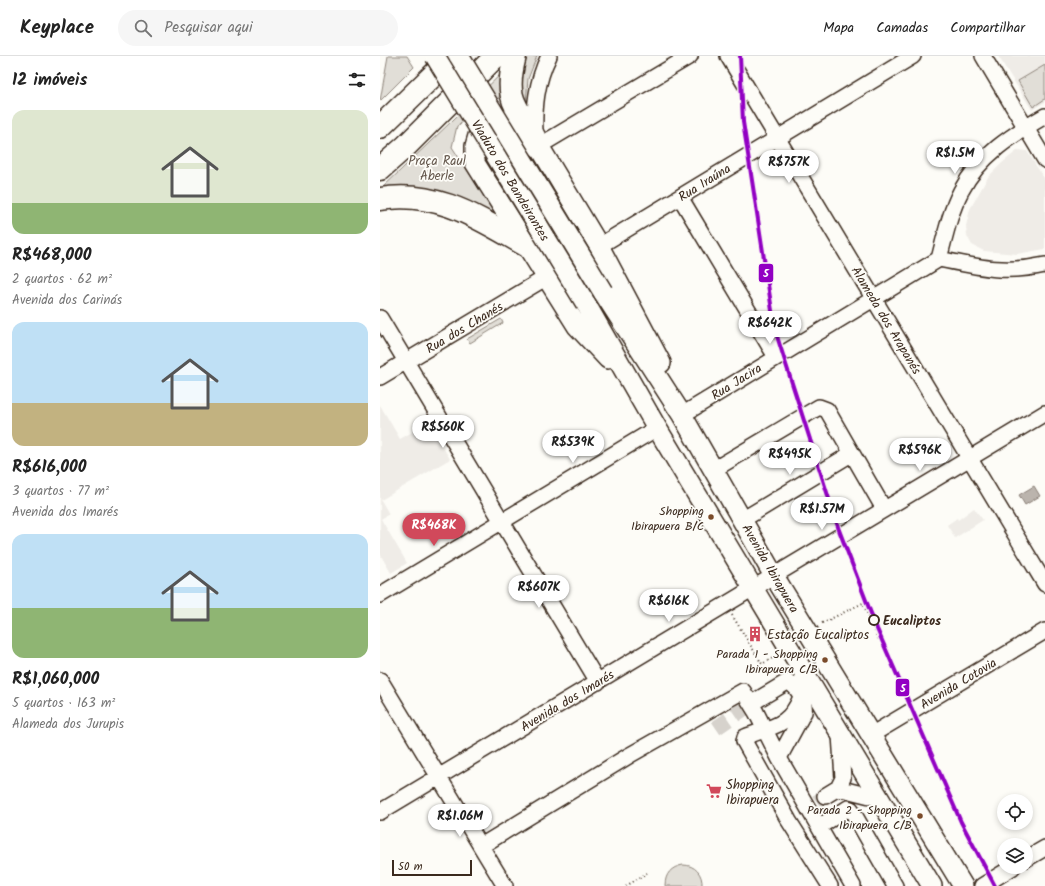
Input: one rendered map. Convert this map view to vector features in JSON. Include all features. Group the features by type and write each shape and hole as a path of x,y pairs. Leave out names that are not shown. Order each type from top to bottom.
{"highway":[{"path":"380,127 453,56"},
{"path":"380,169 406,146 496,56"},
{"path":"515,56 510,80 510,94 513,103 537,142"},
{"path":"380,200 411,198 427,199 446,204 468,212 529,247"}],"main road":[{"name":"Viaduto dos Bandeirantes","path":"436,56 586,304"},
{"name":"Viaduto dos Bandeirantes","path":"459,56 603,292"},
{"path":"621,368 607,358 577,326 529,247 475,163 474,154 480,129 491,121 498,118 510,122 537,142 599,246 664,369 682,415"},
{"name":"Avenida Ibirapuera","path":"603,292 682,415 774,576 962,886"},
{"name":"Avenida Ibirapuera","path":"586,304 621,368 932,886"}],"street":[{"path":"549,56 543,67 536,95 537,142 690,56"},
{"name":"Alameda dos Arapanés","path":"728,56 1045,584"},
{"name":"Rua Iraúna","path":"599,246 913,56"},
{"path":"983,56 1045,160"},
{"path":"1045,116 997,147 979,164 970,176 961,191 952,212 939,259 998,270 1023,270 1045,265"},
{"path":"680,197 776,357"},
{"name":"Rua Jacira","path":"682,415 939,259"},
{"name":"Rua dos Chanés","path":"380,377 547,277"},
{"path":"380,318 598,682"},
{"path":"713,470 819,407 823,407 884,509"},
{"name":"Avenida dos Imarés","path":"380,812 1045,413"},
{"path":"380,595 657,428"},
{"path":"742,520 851,454"},
{"name":"Avenida Cotovia","path":"871,735 1045,631"},
{"path":"380,680 505,886"},
{"path":"757,700 787,682 792,684 801,697 805,708 804,712 779,758"},
{"path":"481,846 630,755 742,691 744,692 779,758 822,798 878,798"},
{"path":"801,697 796,710 789,718 774,727 764,729 745,737 744,741 789,821 830,886"},
{"path":"789,821 822,798 843,778 840,735"},
{"path":"822,798 819,827 853,886"},
{"path":"819,827 848,808 851,809 895,886"},
{"path":"1033,855 1045,848"},
{"path":"982,886 1002,874"}],"path":[{"path":"822,623 863,603 878,639"},
{"path":"732,614 762,664 781,653"},
{"path":"626,886 647,873"}],"shaded area":[{"path":"998,56 1045,56 1045,102 1032,110"},
{"path":"1018,150 1027,151 1045,180 1045,249 1017,254 984,251 972,245 967,236 966,226 970,209 988,177"},
{"path":"380,405 400,439 428,423 450,459 381,500 389,514 381,519 407,563 391,573 380,554"},
{"path":"1034,486 1040,496 1025,505 1019,495"},
{"path":"974,508 983,520 955,538 947,525 957,518 958,520"}],"green space":[{"path":"388,56 407,56 414,67 380,101"},
{"path":"524,56 537,56 528,79 526,102 519,96"},
{"path":"1045,65 1045,99 1033,107 1018,81"},
{"name":"Praça Raul Aberle","path":"503,72 499,98 457,126 452,147 499,219 479,206 463,199 380,190"},
{"path":"501,319 503,323 470,343 467,339"},
{"path":"683,865 695,868 700,874 702,886 665,886 666,878 672,869"}],"tunnel":[{"path":"716,728 757,700"},
{"path":"817,802 825,796"}],"metro line":[{"name":"5","path":"740,56 743,122 775,330 839,530 877,629 961,822 995,886"}],"place":[{"name":"Shopping Ibirapuera B/C","path":"711,517"},
{"name":"Eucaliptos","path":"874,620"},
{"name":"Estação Eucaliptos","path":"755,634"},
{"name":"Parada 1 - Shopping Ibirapuera C/B","path":"825,660"},
{"name":"Shopping Ibirapuera","path":"714,791"},
{"name":"Parada 2 - Shopping Ibirapuera C/B","path":"920,816"}]}
